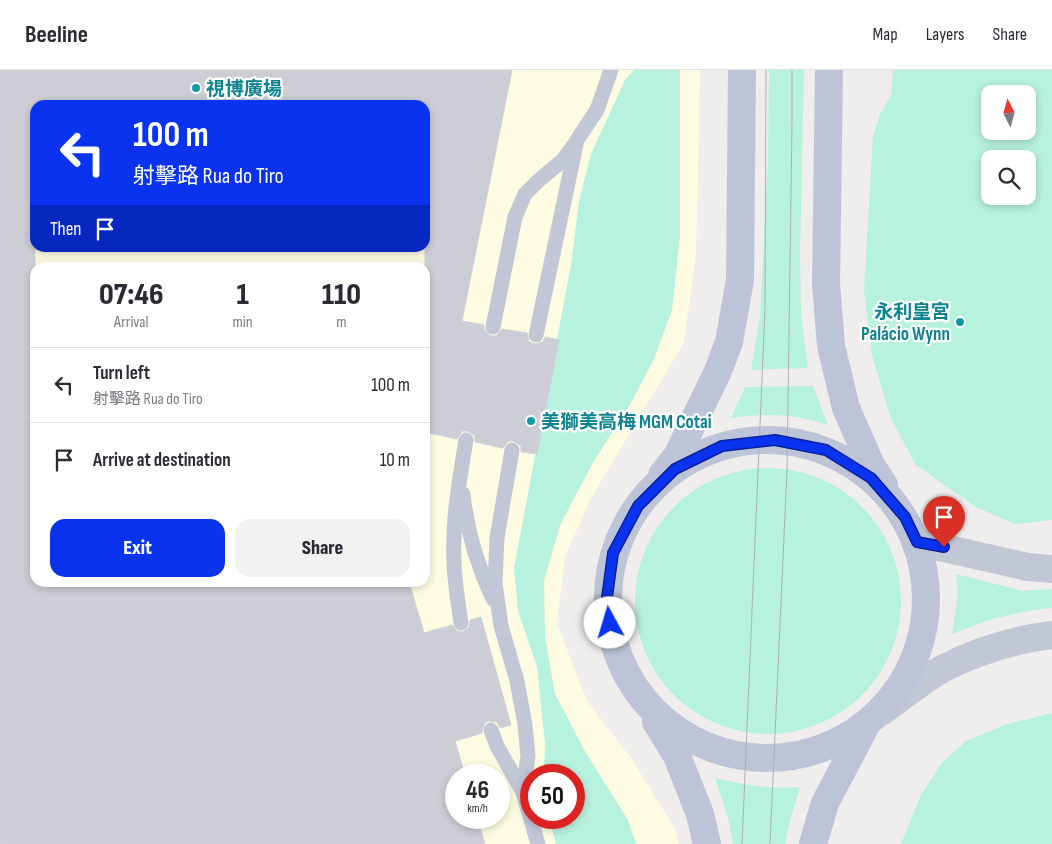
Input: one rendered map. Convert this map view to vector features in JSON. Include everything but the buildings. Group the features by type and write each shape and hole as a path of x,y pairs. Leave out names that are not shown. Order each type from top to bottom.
{"main road":[{"path":"707,844 700,814 677,756 617,657 606,605 613,553 638,506 677,456 718,371 729,342 740,280 742,70"},
{"path":"813,844 825,803 875,717 909,675 924,632 927,586 917,542 905,517 871,465 846,408 831,346 826,284 829,70"},
{"path":"638,506 675,469 722,446 775,440 826,450 871,478 905,517"},
{"path":"645,703 685,737 735,756 788,758 838,742 875,717"}],"street":[{"path":"917,542 1028,567 1052,569"},
{"path":"875,717 940,670 981,651 1024,639 1052,636"}],"lane":[{"path":"493,327 515,216 526,194 563,160 597,110 611,70"},
{"path":"536,335 577,140"},
{"path":"461,622 454,565 457,497 466,440"},
{"path":"512,450 497,538 495,583 501,626 517,681 525,725 527,764"},
{"path":"461,469 465,507 473,547 480,572 499,614"},
{"path":"491,730 497,746 520,785"},
{"path":"534,829 538,844"}],"shaded area":[{"name":"美獅美高梅 MGM Cotai","path":"0,70 700,70 696,254 684,342 590,500 565,557 557,624 587,701 631,758 675,829 679,844 0,844"}],"green space":[{"path":"634,70 680,70 680,236 672,310 654,359 631,403 595,459 561,523 544,580 545,636 555,694 586,753 628,820 636,844 556,844 552,829 585,829 585,764 544,764 545,743 537,667 518,611 514,568 571,265 579,201 591,154 625,80"},
{"path":"769,70 804,70 800,250 801,315 808,368 751,370 760,316 768,161"},
{"name":"永利皇宮 Palácio Wynn","path":"893,70 1052,70 1052,520 1015,524 976,507 916,465 891,419 872,355 864,290 873,136 880,114 891,96"},
{"path":"813,386 828,425 780,416 756,415 731,418 745,387"},
{"path":"755,468 781,468 807,473 831,483 853,498 871,516 886,538 896,562 901,588 901,614 896,640 886,664 871,686 853,704 831,719 807,729 781,734 755,734 729,729 705,719 683,704 665,686 650,664 640,640 635,614 635,588 640,562 650,538 665,516 683,498 705,483 729,473"},
{"path":"956,574 1023,591 1052,589 1052,608 992,619 952,634 958,593"},
{"path":"1052,713 1052,844 901,844 921,795 942,763 966,741 1004,725"},
{"path":"715,778 757,786 800,787 785,844 733,844 728,818"}],"tram line":[{"path":"742,844 765,309 766,70"},
{"path":"770,844 787,471 792,70"}],"place":[{"name":"視博廣場","path":"196,88"},
{"name":"永利皇宮 Palácio Wynn","path":"960,322"},
{"name":"美獅美高梅 MGM Cotai","path":"531,421"}],"route":[{"path":"610,623 606,605 613,553 638,506 675,469 722,446 775,440 826,450 871,478 905,517 917,542 944,547"}]}
